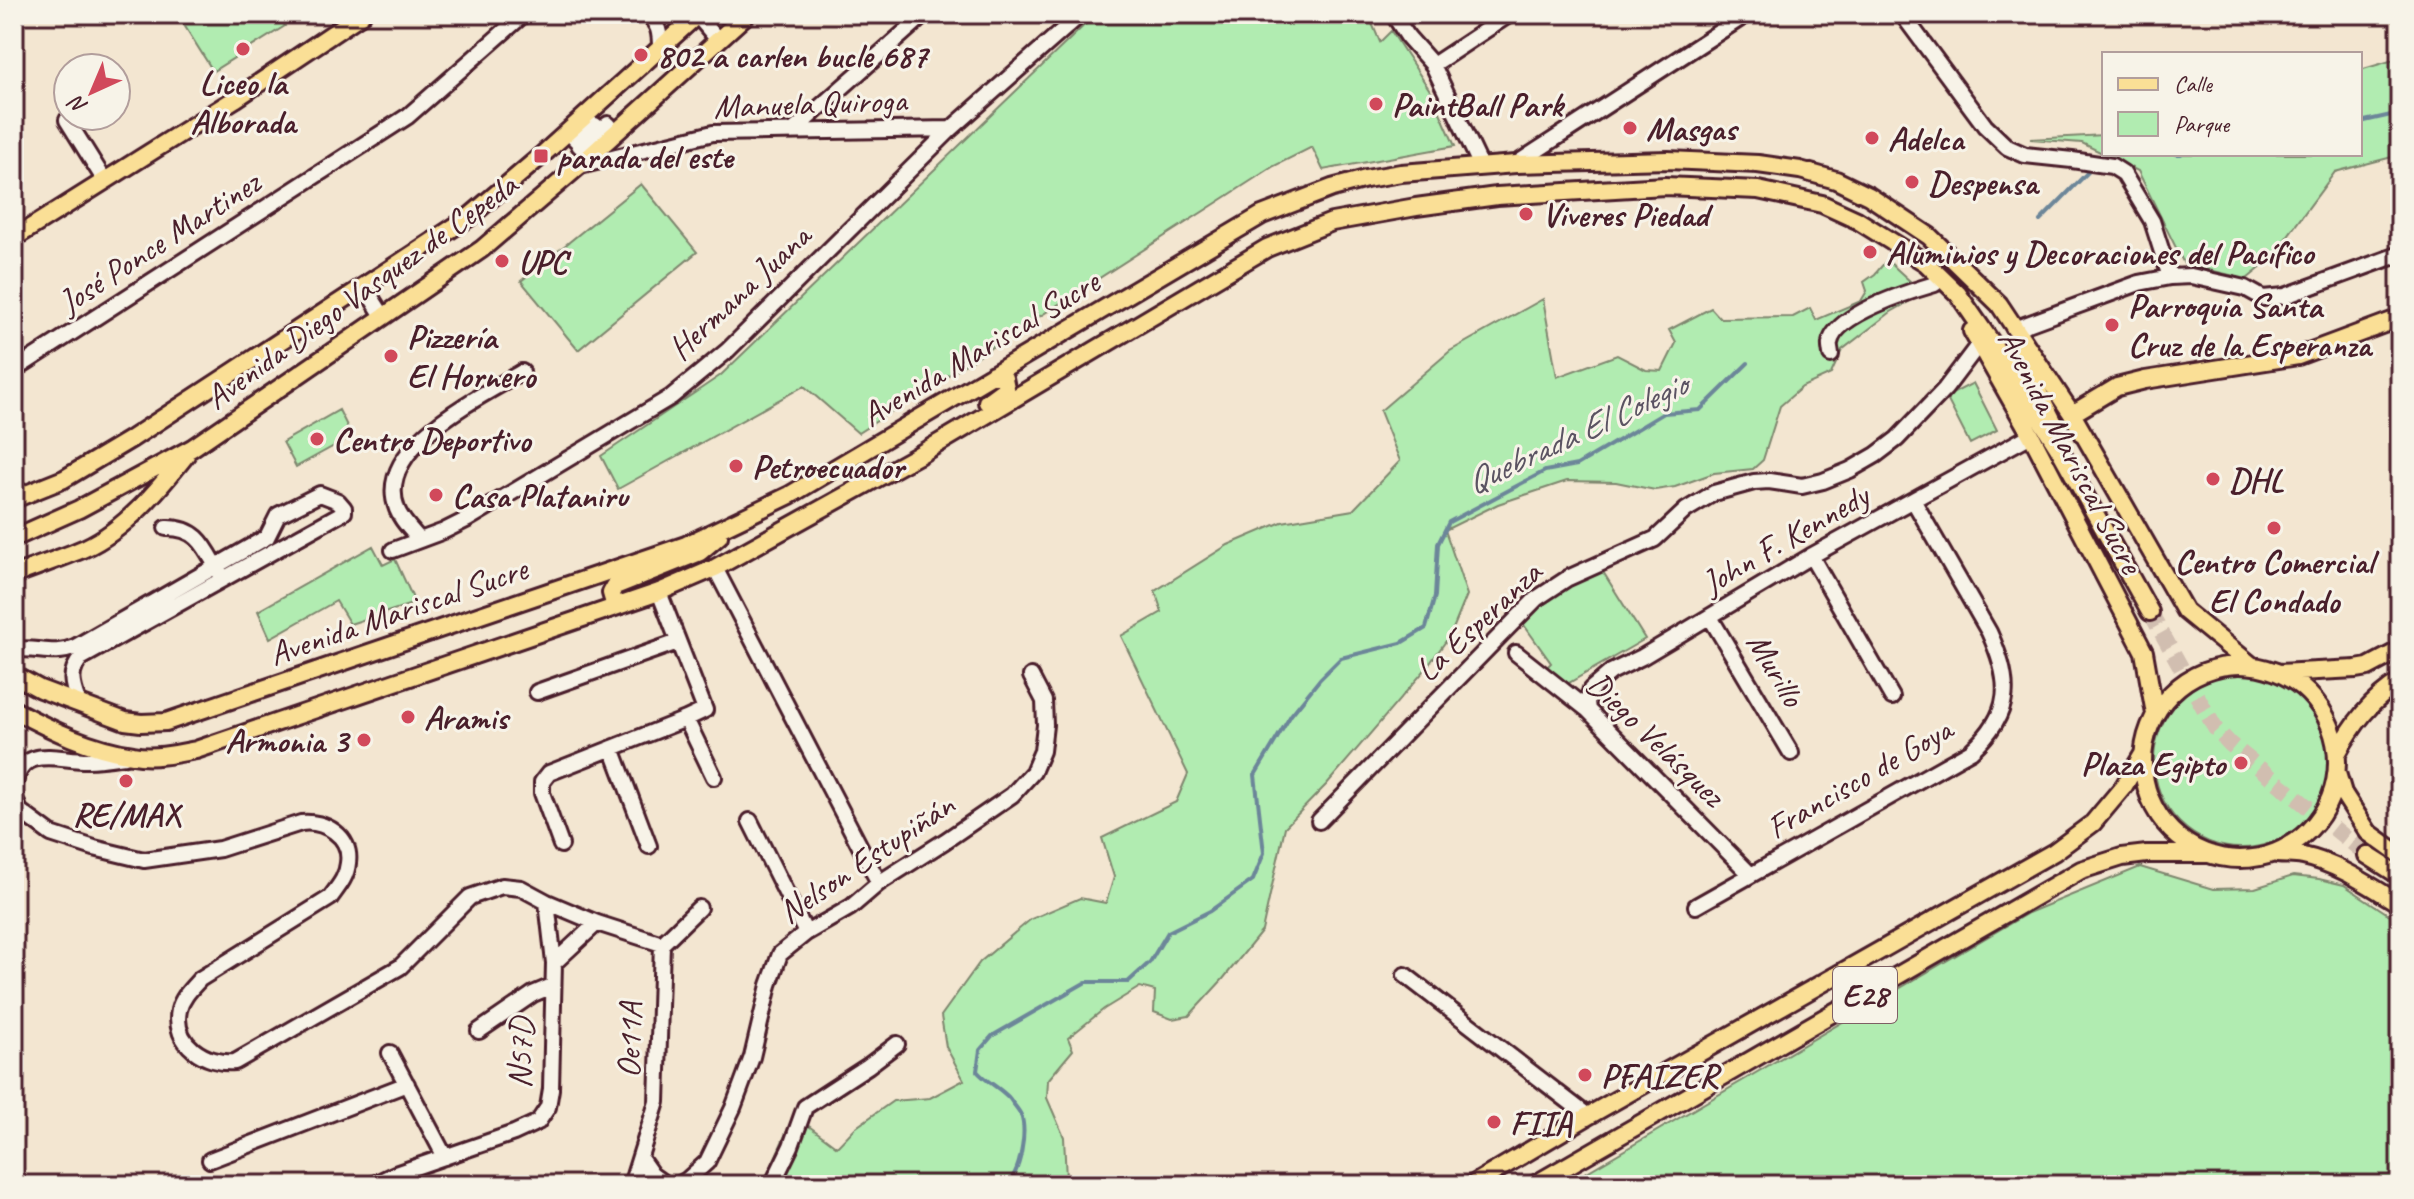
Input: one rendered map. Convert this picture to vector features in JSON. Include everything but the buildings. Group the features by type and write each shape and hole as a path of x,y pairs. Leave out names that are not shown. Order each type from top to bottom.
{"main road":[{"path":"14,238 362,14"},
{"name":"Avenida Diego Vasquez de Cepeda","path":"14,499 64,479 131,439 468,218 697,14"},
{"name":"Avenida Diego Vasquez de Cepeda","path":"14,538 79,509 192,448 482,249 747,14"},
{"name":"Avenida Mariscal Sucre","path":"14,675 40,689 125,721 166,722 686,545 790,495 1262,215 1332,188 1401,173 1481,166 1668,160 1758,164 1800,170 1836,180 1869,196 1929,236 1999,304 2072,414 2185,611 2251,665"},
{"name":"Avenida Mariscal Sucre","path":"14,710 57,733 131,755 174,755 196,750 659,592 715,568 917,456 1267,248 1332,222 1497,196 1678,187 1758,190 1822,204 1857,220 1926,263 1958,294 2058,447 2153,611 2061,439 2017,349 1974,279"},
{"name":"Avenida Mariscal Sucre","path":"1892,240 1935,284 1968,325 2031,435 2144,652 2155,714"},
{"path":"2072,414 2117,387 2298,356 2400,318"},
{"path":"917,456 939,431 1003,392 1004,378 993,374"},
{"path":"14,575 87,547 130,517 159,489 192,448"},
{"path":"620,605 612,597 615,586 700,552 735,522"},
{"path":"2279,673 2368,667 2400,650"},
{"name":"E28","path":"2229,665 2251,665 2279,673 2313,697 2333,733 2337,773 2327,808 2317,823 2296,841 2272,854 2252,859 2231,859 2210,854 2190,845 2173,832 2159,815 2147,786 2143,754 2147,733 2155,714 2169,695 2187,680 2207,670 2229,665"},
{"path":"2337,754 2365,711 2385,691 2400,682"},
{"name":"E28","path":"1472,1185 2054,852 2093,823 2124,786 2143,754"},
{"path":"2337,773 2343,793 2368,832 2400,855"},
{"path":"2400,869 2368,852 2400,876"},
{"name":"E28","path":"1534,1185 2081,870 2134,855 2210,854"},
{"path":"2272,854 2301,855 2329,865 2400,904"}],"street":[{"name":"José Ponce Martinez","path":"14,370 408,116 524,14"},
{"path":"647,14 660,32 660,48"},
{"path":"697,14 718,40"},
{"path":"793,131 925,14"},
{"name":"Hermana Juana","path":"393,550 468,519 671,397 727,351 951,129 1081,14"},
{"path":"1393,14 1433,65 1481,166"},
{"path":"1433,65 1510,14"},
{"path":"1516,164 1747,14"},
{"path":"1902,14 1985,126 2007,147 2025,155 2112,166 2123,173 2152,221 2170,277"},
{"path":"568,132 577,141 595,125 598,128 579,145 581,147 608,124 616,133"},
{"name":"Manuela Quiroga","path":"579,166 713,133 951,129"},
{"path":"74,132 105,181"},
{"path":"2014,329 2139,283 2191,276 2245,288 2263,298 2285,296 2400,254"},
{"path":"1831,355 1829,343 1849,319 1935,284"},
{"path":"364,286 383,316"},
{"name":"La Esperanza","path":"1319,821 1536,599 1576,574 1655,539 1686,510 1714,493 1754,482 1802,486 1823,481 1863,463 1914,423 1979,344"},
{"path":"419,539 397,509 394,495 396,478 403,463 413,448 440,421 522,372"},
{"name":"John F. Kennedy","path":"1588,710 1589,695 1596,683 1611,672 1642,657 1811,556 2031,435"},
{"path":"79,704 71,681 73,668 112,634 271,544 344,512 344,508 338,501 320,494 278,515 271,544"},
{"name":"Francisco de Goya","path":"1696,906 1971,751 1995,726 2006,689 1998,651 1913,500"},
{"path":"166,528 191,532 205,546 220,572"},
{"path":"1811,556 1892,697"},
{"path":"715,568 879,883"},
{"path":"561,845 542,793 542,782 549,773 705,710 659,592"},
{"name":"Murillo","path":"1710,617 1791,753"},
{"path":"14,650 63,652 112,634"},
{"path":"537,692 678,642"},
{"name":"Diego Velásquez","path":"1516,653 1588,710 1750,874"},
{"name":"Nelson Estupiñán","path":"678,1185 707,1162 733,1108 752,1057 769,985 780,954 806,933 851,907 879,883 1012,795 1033,772 1042,751 1045,725 1044,701 1031,676"},
{"path":"686,719 714,777"},
{"path":"612,748 649,846"},
{"path":"14,786 23,766 41,756 90,760 131,755"},
{"path":"14,796 20,811 51,834 144,860 220,849 312,821 326,825 338,834 348,851 348,867 342,883 330,898 200,979 187,992 179,1009 182,1036 206,1059 220,1064 235,1062 400,967 470,897 502,886 521,888 597,923 662,944 699,908"},
{"path":"750,821 806,933"},
{"name":"N57D","path":"372,1185 395,1174 514,1133 538,1122 548,1107 554,963 547,902"},
{"path":"554,963 597,923"},
{"name":"Oe11A","path":"631,1185 657,1102 662,944"},
{"path":"1405,975 1588,1116"},
{"path":"479,1031 533,994 552,986"},
{"path":"772,1185 805,1107 897,1044"},
{"path":"390,1053 445,1157"},
{"path":"210,1160 407,1084"},
{"path":"640,1158 652,1175 666,1185"}],"green space":[{"path":"184,14 277,14 285,26 213,71 179,17"},
{"path":"1096,14 1368,14 1380,42 1391,31 1431,92 1455,146 1323,170 1312,147 1274,166 858,433 804,386 618,489 601,456 721,375"},
{"path":"2400,58 2400,155 2335,172 2269,261 2247,279 2184,264 2138,171 2108,156 2362,156 2362,69"},
{"path":"2102,135 2102,153 2082,143 2030,139"},
{"path":"641,184 697,252 578,350 521,281"},
{"path":"1887,260 1921,295 1891,312 1842,350 1831,374 1802,387 1780,406 1763,460 1753,469 1714,473 1675,487 1655,490 1616,482 1567,481 1498,504 1445,530 1467,595 1451,634 1425,670 1326,785 1285,827 1262,931 1189,1016 1172,1019 1154,1012 1155,991 1140,987 1104,1009 1068,1038 1073,1050 1048,1080 1047,1098 1064,1137 1066,1179 1055,1185 763,1185 794,1115 837,1147 855,1128 893,1101 930,1098 964,1080 946,1047 941,1016 980,962 1031,919 1080,898 1106,903 1114,877 1102,838 1176,802 1188,774 1121,636 1162,612 1155,591 1228,545 1282,522 1353,510 1400,461 1380,411 1450,351 1543,299 1557,377 1617,355 1646,370 1662,371 1676,343 1669,330 1711,308 1720,318 1793,317 1810,308 1816,320 1861,301 1867,291 1864,282"},
{"path":"1973,383 1997,430 1970,444 1946,397"},
{"name":"Centro Deportivo","path":"339,410 352,436 296,467 283,442"},
{"path":"373,546 383,565 395,559 415,603 350,624 336,601 270,638 258,611"},
{"path":"1600,567 1645,639 1567,684 1546,668 1551,663 1519,618 1545,598"},
{"name":"Plaza Egipto","path":"2241,674 2274,681 2302,700 2321,728 2328,761 2321,794 2302,822 2274,841 2241,848 2208,841 2180,822 2161,794 2154,761 2161,728 2180,700 2208,681"},
{"path":"2140,867 2213,889 2255,888 2293,876 2319,879 2344,885 2400,922 2400,1185 1565,1185 2028,913"}],"waterway":[{"name":"Quebrada El Colegio","path":"2362,122 2400,113"},
{"name":"Quebrada El Colegio","path":"2040,221 2092,168"},
{"name":"Quebrada El Colegio","path":"1005,1185 1019,1163 1023,1122 1010,1099 977,1071 980,1050 992,1036 1086,982 1128,982 1150,962 1168,932 1210,911 1253,880 1264,853 1255,775 1291,715 1341,658 1401,643 1426,628 1435,596 1438,544 1449,522 1545,471 1577,465 1664,413 1700,410 1748,363"}],"tunnel":[{"path":"2150,612 2215,728 2230,744 2367,855"}],"place":[{"name":"Liceo la Alborada","path":"243,49"},
{"name":"802 a carlen bucle 687","path":"641,55"},
{"name":"PaintBall Park","path":"1376,104"},
{"name":"Masgas","path":"1630,128"},
{"name":"Adelca","path":"1872,138"},
{"name":"parada del este","path":"541,156"},
{"name":"Despensa","path":"1912,182"},
{"name":"Viveres Piedad","path":"1526,214"},
{"name":"Aluminios y Decoraciones del Pacífico","path":"1870,252"},
{"name":"UPC","path":"502,261"},
{"name":"Parroquia Santa Cruz de la Esperanza","path":"2112,325"},
{"name":"Pizzería El Hornero","path":"391,356"},
{"name":"Centro Deportivo","path":"317,439"},
{"name":"Petroecuador","path":"736,466"},
{"name":"DHL","path":"2213,479"},
{"name":"Casa Plataniru","path":"436,495"},
{"name":"Centro Comercial El Condado","path":"2274,528"},
{"name":"Aramis","path":"408,717"},
{"name":"Armonia 3","path":"364,740"},
{"name":"Plaza Egipto","path":"2241,763"},
{"name":"RE/MAX","path":"126,781"},
{"name":"PFAIZER","path":"1585,1075"},
{"name":"FIIA","path":"1494,1122"}]}
